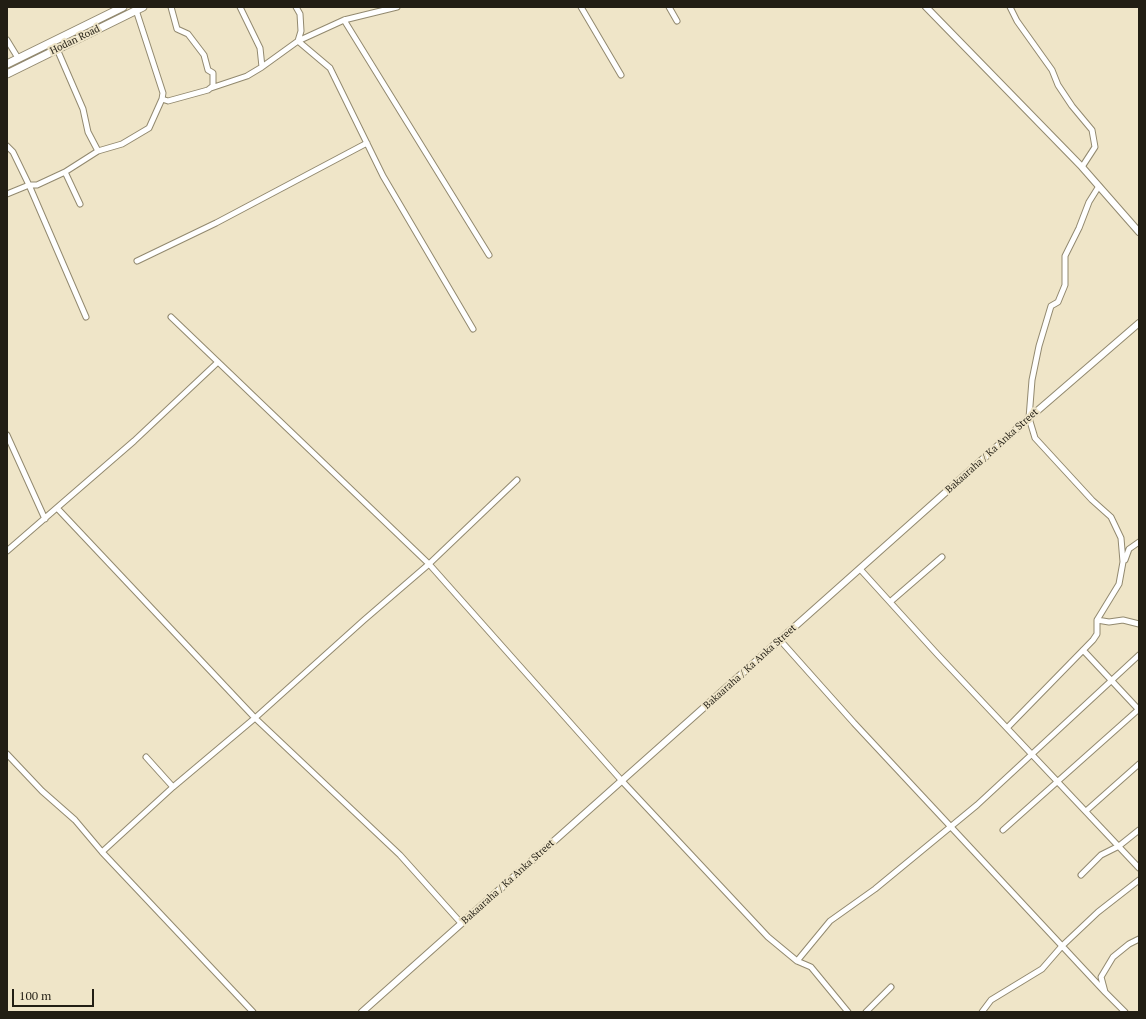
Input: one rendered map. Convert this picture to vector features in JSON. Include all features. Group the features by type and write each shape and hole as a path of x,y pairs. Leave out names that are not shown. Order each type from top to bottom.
{"main road":[{"name":"Hodan Road","path":"7,64 123,7"},
{"name":"Hodan Road","path":"7,74 140,9"}],"street":[{"path":"171,7 177,29 188,34 204,55 208,70 213,74 213,86 210,89"},
{"path":"240,7 260,48 262,67"},
{"path":"296,7 300,14 301,31 298,41"},
{"path":"162,99 168,101 210,89 247,76 298,41 344,20 397,7"},
{"path":"581,7 621,74"},
{"path":"669,7 677,21"},
{"path":"926,7 1082,167 1139,232"},
{"path":"1010,7 1021,27 1052,70 1058,85 1072,106 1092,130 1095,147 1082,167"},
{"path":"7,194 29,185 37,184 65,172 98,151 122,144 149,128 162,99 163,93 140,9"},
{"path":"344,20 489,255"},
{"path":"7,40 18,58"},
{"path":"298,41 330,68 383,176 473,329"},
{"path":"57,49 83,109 88,132 98,151"},
{"path":"137,261 216,224 367,143"},
{"path":"7,146 13,152 29,185 86,318"},
{"path":"65,172 80,204"},
{"path":"1099,186 1088,202 1079,228 1065,256 1065,285 1058,302 1052,306 1039,346 1032,380 1029,418 1035,438 1092,500 1111,517 1121,538 1124,562"},
{"path":"171,317 429,564 622,781 768,937 797,961 811,966 848,1012"},
{"name":"Bakaaraha / Ka Anka Street","path":"362,1012 1029,418 1139,323"},
{"path":"7,551 134,441 218,362"},
{"path":"7,435 45,519"},
{"path":"102,852 173,787 255,718 429,564 517,480"},
{"path":"57,508 255,718 400,855 462,923"},
{"path":"1007,728 1097,634 1097,620 1119,584 1124,562 1129,549 1139,542"},
{"path":"890,602 942,557"},
{"path":"860,569 1139,868"},
{"path":"1097,620 1109,622 1123,620 1139,624"},
{"path":"780,640 950,826 1125,1012"},
{"path":"1003,830 1139,710 1083,650"},
{"path":"797,961 830,921 875,889 977,805 1031,753 1139,655"},
{"path":"7,754 42,791 75,820 102,852 253,1012"},
{"path":"146,757 173,787"},
{"path":"1086,811 1139,764"},
{"path":"1081,875 1101,855 1118,846 1139,830"},
{"path":"982,1012 991,1000 1042,969 1062,946 1106,905 1139,880"},
{"path":"1105,992 1101,978 1113,957 1129,944 1139,939"},
{"path":"866,1012 890,987"}]}
